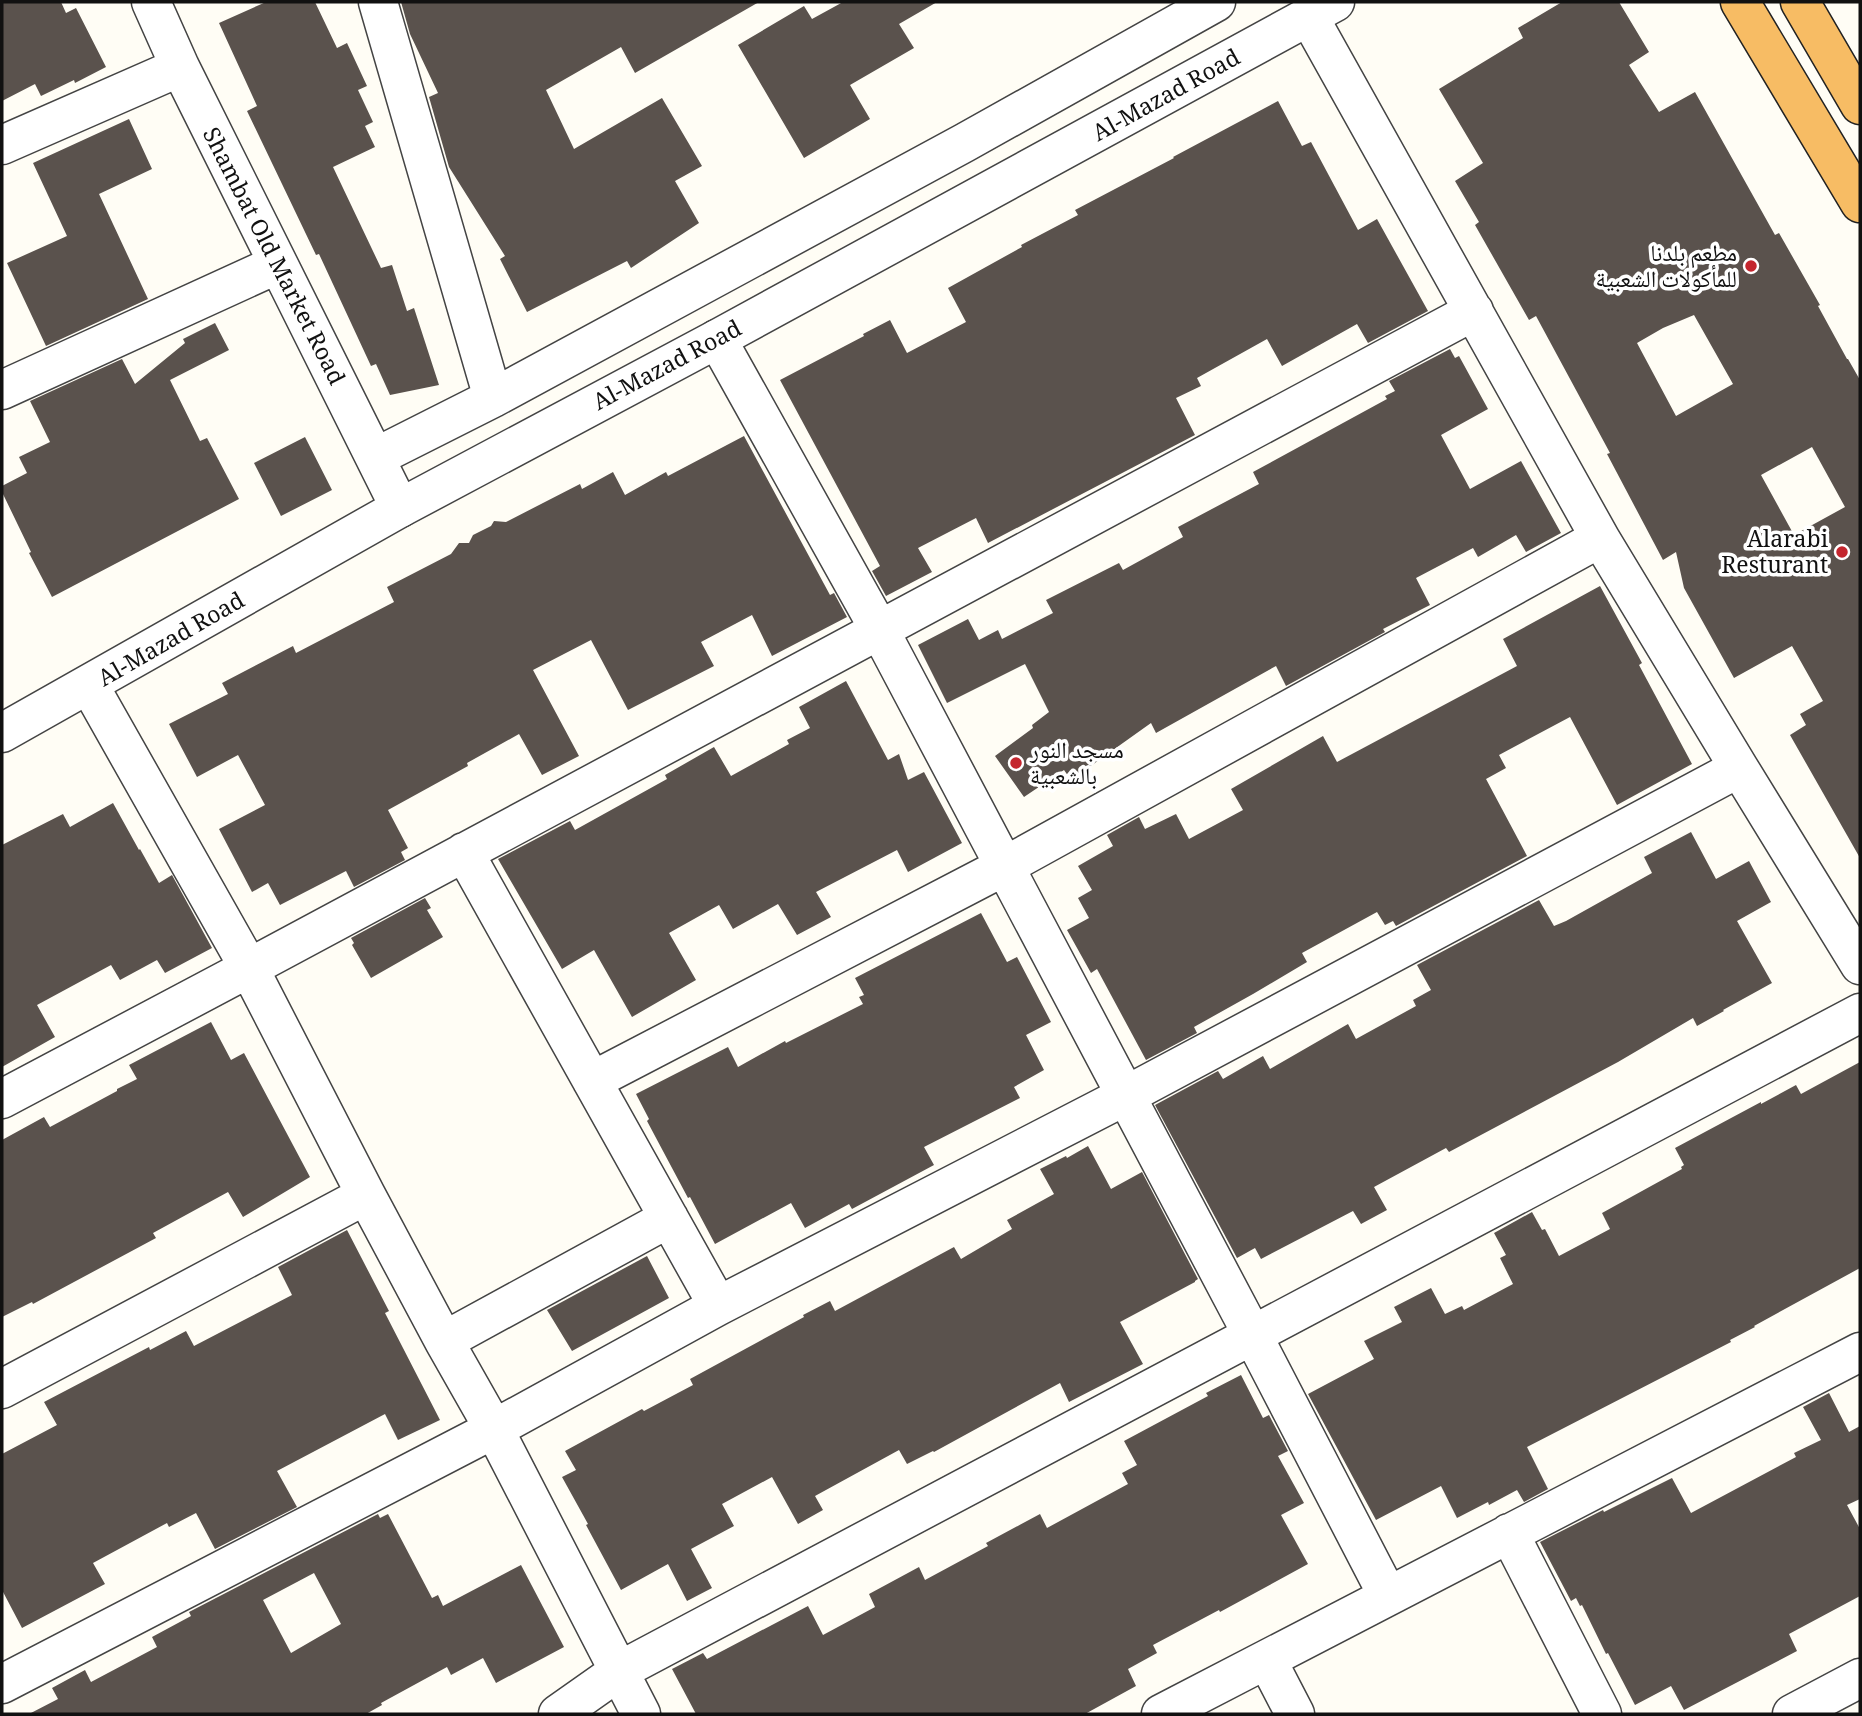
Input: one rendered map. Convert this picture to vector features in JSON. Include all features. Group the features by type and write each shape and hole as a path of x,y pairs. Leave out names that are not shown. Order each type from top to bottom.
{"highway":[{"path":"1740,2 1860,202"},
{"path":"1801,2 1860,105"}],"street":[{"name":"Shambat Old Market Road","path":"151,2 180,67 400,508"},
{"path":"378,2 493,398"},
{"path":"376,457 493,398 964,143 1216,2"},
{"path":"1320,7 1474,311 1600,538 1860,965"},
{"name":"Al-Mazad Road","path":"2,733 400,508 717,339 1320,7"},
{"path":"2,145 180,67"},
{"path":"2,390 278,264"},
{"path":"2,1099 1474,311"},
{"path":"717,339 879,629 1388,1596"},
{"path":"592,1081 1005,866 1600,538"},
{"path":"89,685 249,968 366,1195 494,1429 641,1714"},
{"path":"2,1684 494,1429 718,1306 1125,1096 1739,768"},
{"path":"464,852 718,1306"},
{"path":"558,1714 619,1671 1860,1013"},
{"path":"2,1389 366,1195"},
{"path":"444,1341 668,1218"},
{"path":"1161,1714 1860,1352"},
{"path":"1509,1533 1602,1714"},
{"path":"1266,1660 1295,1714"},
{"path":"1792,1714 1860,1678"}],"building":[{"path":"2,2 61,2 66,13 76,8 106,67 41,96 35,84 2,101"},
{"path":"266,2 315,2 337,48 347,43 367,86 358,90 373,122 365,126 375,147 333,167 381,268 392,265 407,311 414,308 439,385 390,395 376,364 371,366 319,254 316,255 247,111 257,106 219,23"},
{"path":"401,2 759,2 635,73 621,47 546,90 574,149 662,98 702,166 675,181 699,223 631,268 627,261 527,312 500,259 505,256 449,167 429,97 438,93 410,34"},
{"path":"843,2 937,2 899,24 914,48 850,85 870,119 804,158 738,45 804,6 812,19"},
{"path":"1562,2 1619,2 1649,52 1629,65 1659,112 1695,92 1775,235 1779,233 1860,380 1860,858 1790,735 1806,725 1800,714 1823,701 1792,646 1734,678 1684,588 1676,552 1663,560 1607,454 1610,453 1536,316 1529,320 1475,225 1479,222 1455,181 1483,163 1439,89 1523,38 1518,28","holes":["1694,315 1733,384 1676,416 1637,343","1812,447 1845,507 1794,535 1761,475"]},
{"path":"1278,101 1302,146 1311,142 1358,230 1377,219 1428,311 1368,343 1357,324 1282,366 1267,339 1197,378 1201,386 1176,398 1195,435 988,543 976,518 918,548 932,572 886,596 872,571 880,566 780,380 890,320 907,353 966,322 948,288 1078,215 1075,210"},
{"path":"129,119 152,169 99,194 148,299 46,346 7,263 67,236 33,163"},
{"path":"215,323 229,350 170,380 200,441 207,438 239,499 52,597 2,492 2,486 27,473 19,457 50,442 30,401 122,359 135,384 185,343 183,339"},
{"path":"1450,349 1455,358 1459,356 1488,409 1441,435 1470,489 1521,461 1561,533 1526,552 1516,535 1478,557 1473,548 1416,578 1430,605 1383,629 1385,632 1286,686 1276,666 1156,733 1151,723 1071,780 1064,770 1024,797 995,756 1033,728 1032,725 1049,712 1025,664 947,703 918,645 968,619 979,640 998,630 1002,639 1053,613 1046,600 1119,563 1123,570 1183,537 1178,527 1259,484 1253,472 1387,399 1385,396 1395,391 1389,381"},
{"path":"744,436 830,595 834,593 847,617 772,656 752,615 701,642 714,666 628,710 591,640 533,670 579,756 542,775 519,734 388,810 408,848 401,852 405,860 354,887 346,871 280,905 268,883 252,892 219,829 265,805 238,755 197,777 169,724 228,694 222,683 293,646 296,653 394,602 387,587 451,554 459,543 469,543 473,535 491,526 494,521 506,522 580,484 582,489 613,472 625,495 666,472 668,476"},
{"path":"305,437 332,490 281,516 254,463"},
{"path":"1600,586 1692,764 1617,805 1570,717 1499,755 1506,768 1486,779 1527,856 1396,926 1393,921 1385,925 1377,912 1302,953 1307,962 1194,1027 1197,1033 1146,1060 1097,969 1091,973 1067,930 1089,918 1078,898 1092,890 1078,866 1113,846 1107,835 1139,817 1145,829 1176,814 1189,839 1243,810 1231,789 1323,736 1337,762 1517,666 1503,639"},
{"path":"846,681 888,760 899,754 908,780 924,772 962,843 908,872 897,850 816,892 831,917 797,935 778,904 733,929 719,905 669,933 696,980 632,1017 594,950 562,969 498,859 570,821 575,830 667,779 665,775 714,747 731,776 789,744 787,740 810,728 799,707"},
{"path":"113,803 159,883 172,875 212,948 165,973 157,960 120,980 111,965 37,1005 55,1037 2,1067 2,845 63,814 70,827"},
{"path":"1691,832 1716,879 1749,861 1771,902 1737,921 1772,983 1697,1026 1693,1018 1618,1062 1449,1152 1446,1148 1374,1187 1387,1210 1361,1224 1353,1211 1261,1259 1255,1248 1237,1258 1155,1105 1218,1071 1223,1079 1263,1056 1270,1069 1348,1024 1356,1039 1416,1006 1413,1000 1431,990 1417,965 1539,900 1554,926 1566,921 1652,873 1644,857"},
{"path":"425,898 431,908 427,910 443,937 371,978 352,945 354,943 351,938"},
{"path":"981,913 1007,962 1017,957 1051,1022 1026,1035 1044,1070 1014,1087 1020,1098 924,1147 934,1165 852,1209 849,1204 805,1228 791,1203 715,1244 647,1121 649,1119 636,1094 728,1047 738,1067 863,1004 859,997 864,995 855,978"},
{"path":"211,1022 231,1060 244,1053 310,1177 243,1217 228,1192 153,1233 156,1238 33,1304 32,1302 2,1317 2,1140 44,1117 50,1127 117,1091 137,1079 129,1065"},
{"path":"1860,1062 1860,1268 1754,1326 1730,1340 1731,1342 1527,1447 1548,1489 1524,1502 1517,1490 1457,1518 1441,1486 1376,1520 1308,1394 1374,1359 1364,1341 1402,1322 1394,1307 1431,1288 1445,1314 1462,1306 1464,1310 1513,1284 1500,1258 1506,1255 1494,1233 1532,1212 1542,1230 1545,1229 1559,1256 1610,1229 1602,1213 1682,1169 1684,1165 1675,1148 1796,1085 1801,1094"},
{"path":"1088,1146 1111,1189 1142,1172 1198,1279 1120,1322 1143,1364 1069,1402 1060,1383 907,1464 899,1450 815,1496 823,1510 798,1524 772,1477 722,1504 734,1526 691,1549 712,1588 687,1601 668,1564 621,1590 562,1477 576,1470 565,1451 693,1385 690,1379 830,1301 835,1311 954,1247 961,1259 1012,1229 1007,1220 1054,1194 1040,1169"},
{"path":"347,1230 389,1311 385,1313 440,1420 398,1440 385,1414 277,1471 297,1507 215,1549 196,1513 169,1527 167,1523 93,1563 105,1584 22,1628 2,1590 2,1454 57,1425 44,1402 149,1347 150,1350 186,1331 194,1346 292,1295 278,1267"},
{"path":"647,1256 669,1298 572,1351 547,1310"},
{"path":"1241,1375 1263,1418 1269,1415 1288,1451 1278,1456 1304,1503 1281,1515 1308,1564 1153,1645 1157,1653 1128,1669 1136,1686 1085,1714 696,1714 672,1669 703,1653 707,1659 808,1606 823,1635 875,1607 869,1594 919,1567 925,1580 1040,1514 1047,1528 1128,1484 1122,1473 1137,1465 1124,1441"},
{"path":"1829,1393 1849,1432 1860,1426 1860,1499 1847,1505 1860,1529 1860,1596 1789,1634 1797,1651 1684,1710 1671,1686 1635,1705 1582,1605 1580,1606 1576,1598 1571,1601 1540,1542 1672,1478 1691,1513 1796,1457 1794,1453 1821,1440 1803,1407"},
{"path":"378,1514 380,1518 388,1514 432,1598 438,1595 443,1606 521,1565 564,1647 496,1683 483,1658 451,1675 447,1667 366,1714 29,1714 58,1699 52,1688 85,1670 91,1682 157,1647 152,1637 191,1616 189,1612","holes":["314,1573 341,1624 291,1653 263,1600"]}],"place":[{"name":"مطعم بلدنا للمأكولات الشعبية","path":"1751,266"},
{"name":"Alarabi Resturant","path":"1842,552"},
{"name":"مسجد النور بالشعبية","path":"1016,763"}]}
